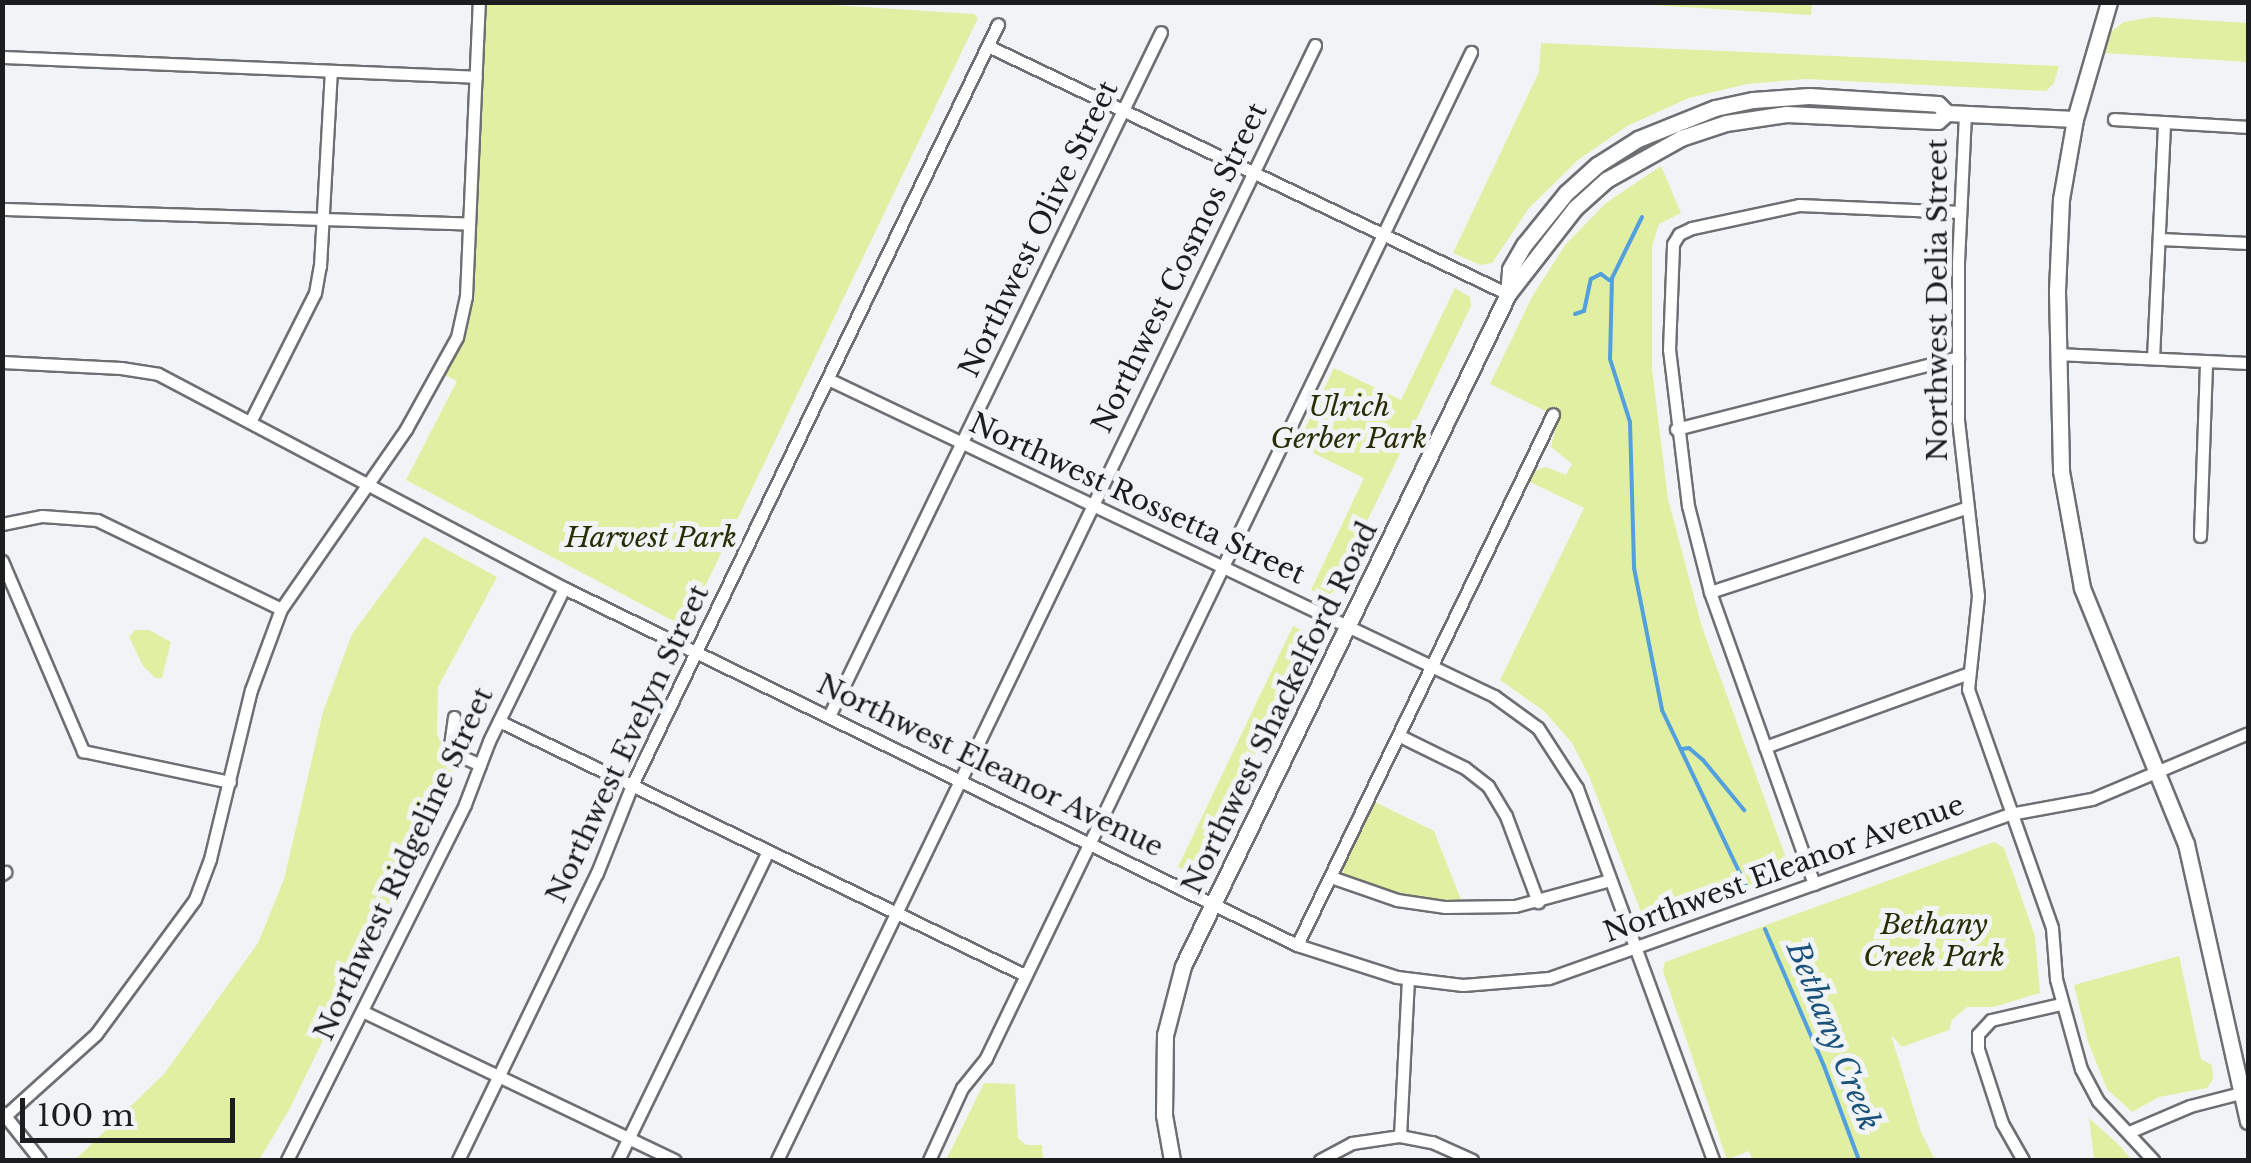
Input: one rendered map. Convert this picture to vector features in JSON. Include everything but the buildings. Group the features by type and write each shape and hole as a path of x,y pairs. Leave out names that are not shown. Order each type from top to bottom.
{"street":[{"path":"2109,2 2074,119 2058,229 2059,446 2078,572 2106,655 2157,770 2193,869 2245,1092 2248,1121"},
{"path":"40,1160 4,1114 96,1034 184,918 204,876 251,690 282,609 441,372 457,337 466,296 480,3"},
{"name":"Northwest Evelyn Street","path":"458,1160 597,873 632,784 998,24"},
{"name":"Northwest Olive Street","path":"829,716 1161,32"},
{"name":"Northwest Cosmos Street","path":"777,1160 1315,45"},
{"path":"988,46 1508,294"},
{"path":"929,1160 956,1099 983,1063 1471,52"},
{"path":"2,57 476,77"},
{"path":"250,422 315,293 324,220 331,71"},
{"name":"Northwest Shackelford Road","path":"1172,1160 1164,1114 1166,1035 1183,966 1508,294 1510,269 1566,193 1597,165 1675,122 1716,108 1787,96 1938,104 1947,112 1965,114 2074,119"},
{"name":"Northwest Delia Street","path":"1965,114 1958,358 1966,508 1978,596 1967,674 1974,717 2052,928 2061,1004 2088,1086 2152,1160"},
{"path":"2114,119 2248,127"},
{"path":"2153,358 2164,123"},
{"path":"1814,884 1710,592 1688,506 1669,350 1672,254 1679,234 1800,205 1960,212"},
{"path":"2,208 470,224"},
{"path":"2160,239 2248,242"},
{"path":"2057,354 2248,363"},
{"path":"1676,429 1958,358"},
{"path":"2200,536 2206,361"},
{"name":"Northwest Eleanor Avenue","path":"2,362 121,368 158,374 564,588 1297,945 1358,968 1408,979 1463,984 1549,978 2010,814 2092,799 2248,733"},
{"name":"Northwest Rossetta Street","path":"828,379 1494,696 1538,728 1577,788 1712,1160"},
{"path":"1297,945 1553,414"},
{"path":"1710,592 1966,508"},
{"path":"2,524 42,516 96,520 282,609"},
{"path":"2,562 83,751 230,782"},
{"name":"Northwest Ridgeline Street","path":"287,1160 364,1012 564,588"},
{"path":"1765,746 1967,674"},
{"path":"454,717 449,750 480,765"},
{"path":"499,720 1025,975"},
{"path":"1400,736 1465,768 1488,786 1506,816 1538,902"},
{"path":"618,1160 768,851"},
{"path":"1331,877 1397,900 1445,908 1538,902 1610,880"},
{"path":"1400,1136 1408,979"},
{"path":"2023,1160 2002,1123 1978,1049 1978,1034 1991,1020 2061,1004"},
{"path":"364,1012 674,1160"},
{"path":"2129,1132 2190,1106 2245,1092"},
{"path":"1320,1160 1352,1143 1400,1136 1432,1142 1472,1160"}],"green space":[{"name":"Harvest Park","path":"785,2 974,14 978,18 689,620 681,625 406,480 457,381 439,372 462,314 478,3"},
{"path":"1620,3 1812,3 1811,15"},
{"path":"2153,17 2248,23 2248,62 2104,53 2112,31 2124,22"},
{"path":"1541,43 2059,66 2054,83 2046,91 1806,79 1747,84 1689,98 1627,126 1578,160 1529,208 1492,263 1480,265 1453,253 1539,72"},
{"path":"1661,166 1681,213 1659,224 1652,246 1652,369 1668,499 1702,627 1789,866 1783,876 1654,923 1643,917 1589,776 1572,743 1544,711 1500,680 1584,508 1528,481 1535,471 1546,467 1566,475 1572,464 1551,447 1558,417 1490,384 1532,297 1565,245 1606,203"},
{"name":"Ulrich Gerber Park","path":"1455,288 1470,297 1471,306 1333,592 1326,596 1311,590 1364,478 1297,445 1334,368 1401,400"},
{"path":"424,537 497,577 438,687 437,734 454,771 289,1110 259,1160 75,1160 164,1074 258,943 284,879 323,712 352,634"},
{"path":"1293,626 1307,633 1308,645 1201,869 1188,872 1178,867"},
{"path":"135,630 149,630 171,642 162,678 155,678 143,666 129,637"},
{"path":"1373,801 1434,831 1463,905 1409,899 1345,877 1342,864"},
{"name":"Bethany Creek Park","path":"1994,842 2004,848 2035,936 2040,993 1994,1007 1967,1007 1952,1020 1949,1030 1902,1047 1891,1035 1921,1132 1935,1160 1752,1160 1749,1151 1727,1160 1663,971 1665,962"},
{"path":"2179,956 2201,1059 2212,1065 2213,1079 2207,1088 2159,1097 2132,1112 2107,1089 2088,1042 2074,985"},
{"path":"984,1083 1015,1084 1018,1138 1026,1145 1042,1145 1043,1160 946,1160"},
{"path":"2089,1118 2119,1145 2132,1160 2094,1159"}],"waterway":[{"name":"Bethany Creek","path":"1642,217 1612,278 1610,359 1630,422 1634,568 1662,710 1746,886"},
{"path":"1575,314 1584,311 1591,279 1601,274 1609,280"},
{"path":"1682,749 1689,748 1703,760 1744,810"},
{"name":"Bethany Creek","path":"1765,929 1824,1066 1859,1160"}]}
